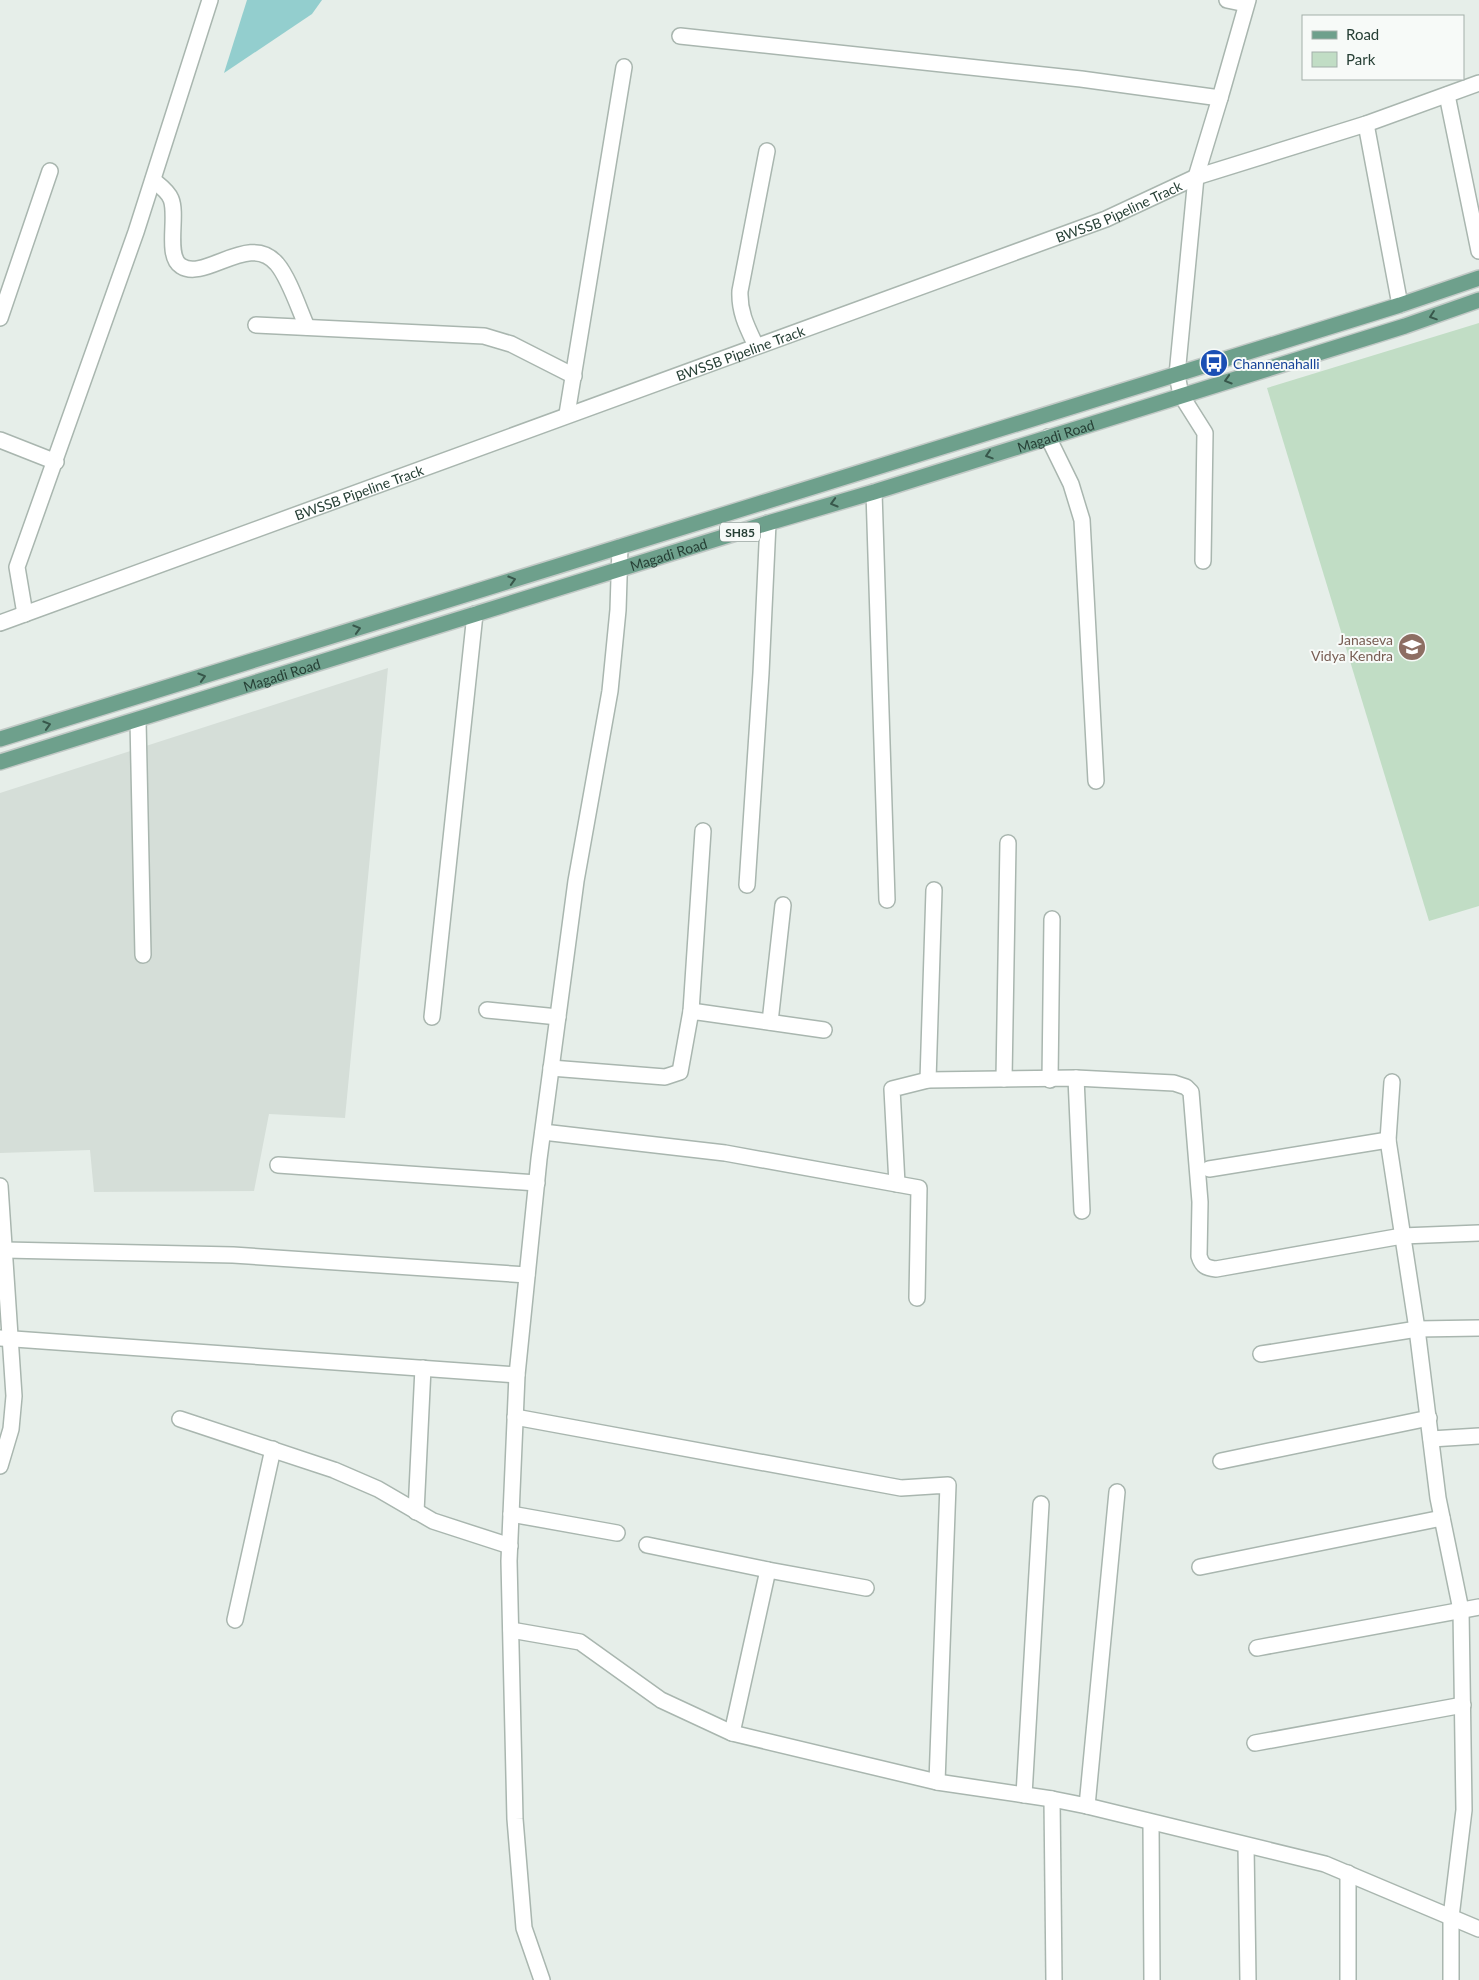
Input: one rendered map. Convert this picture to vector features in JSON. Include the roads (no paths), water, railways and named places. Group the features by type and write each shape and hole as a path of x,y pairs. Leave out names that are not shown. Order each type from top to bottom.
{"main road":[{"name":"Magadi Road","path":"0,739 1400,306 1479,278"},
{"name":"Magadi Road","path":"0,762 621,568 874,492 1479,300"}],"street":[{"path":"25,614 17,567 56,462 133,241 210,0"},
{"path":"1203,561 1205,433 1181,395 1177,374 1196,178 1247,2 1227,0"},
{"path":"680,36 1081,79 1220,98"},
{"path":"568,414 624,67"},
{"name":"BWSSB Pipeline Track","path":"0,623 1106,219 1196,178 1366,124 1479,83"},
{"path":"1447,95 1479,251"},
{"path":"1366,124 1400,306"},
{"path":"756,346 742,316 740,291 767,152"},
{"path":"0,318 50,171"},
{"path":"153,180 171,199 174,214 173,253 176,261 181,266 193,269 246,254 258,253 270,258 278,265 307,327"},
{"path":"256,325 484,336 512,344 574,376"},
{"path":"1048,437 1071,484 1082,520 1096,781"},
{"path":"0,440 56,462"},
{"path":"874,492 887,900"},
{"path":"747,885 761,672 768,523"},
{"path":"542,1980 524,1928 515,1819 510,1546 516,1375 543,1132 576,881 610,690 621,568 620,547"},
{"path":"432,1017 475,614"},
{"path":"138,720 143,955"},
{"path":"552,1068 665,1077 680,1072 692,1011 703,831"},
{"path":"1004,1079 1008,843"},
{"path":"928,1080 934,890"},
{"path":"770,1022 783,905"},
{"path":"1050,1080 1052,919"},
{"path":"487,1010 558,1017"},
{"path":"692,1011 824,1030"},
{"path":"897,1184 892,1089 928,1080 1050,1080 1076,1078 1174,1083 1186,1087 1191,1092 1200,1202 1199,1256 1202,1264 1207,1268 1216,1269 1402,1236 1479,1233"},
{"path":"1076,1078 1082,1211"},
{"path":"1392,1082 1388,1140 1417,1329 1442,1518 1461,1610 1463,1705 1471,1809 1451,1917 1451,1980"},
{"path":"543,1132 726,1153 919,1188 918,1298"},
{"path":"1209,1169 1388,1140"},
{"path":"278,1165 537,1183"},
{"path":"0,1186 4,1250 6,1406 12,1429 0,1466"},
{"path":"4,1250 233,1255 527,1275"},
{"path":"1261,1354 1417,1329 1479,1328"},
{"path":"5,1338 516,1375"},
{"path":"416,1512 423,1368"},
{"path":"515,1418 901,1488 948,1485 937,1782"},
{"path":"1221,1461 1429,1418"},
{"path":"180,1419 334,1470 378,1489 433,1522 510,1546"},
{"path":"1431,1439 1479,1436"},
{"path":"235,1620 273,1449"},
{"path":"1087,1806 1117,1492"},
{"path":"1024,1795 1040,1504"},
{"path":"511,1514 617,1533"},
{"path":"1200,1567 1442,1518"},
{"path":"648,1545 866,1588"},
{"path":"732,1733 768,1570"},
{"path":"1257,1648 1479,1607"},
{"path":"511,1630 580,1642 661,1700 732,1733 937,1782 1087,1806 1325,1864 1479,1929"},
{"path":"1255,1743 1463,1705"},
{"path":"1052,1799 1054,1980"},
{"path":"1151,1823 1152,1980"},
{"path":"1246,1846 1248,1980"},
{"path":"1348,1873 1348,1980"}],"water":[{"path":"247,0 322,0 312,14 224,73"}],"place":[{"name":"Channenahalli","path":"1214,363"},
{"name":"Janaseva Vidya Kendra","path":"1412,647"}]}
